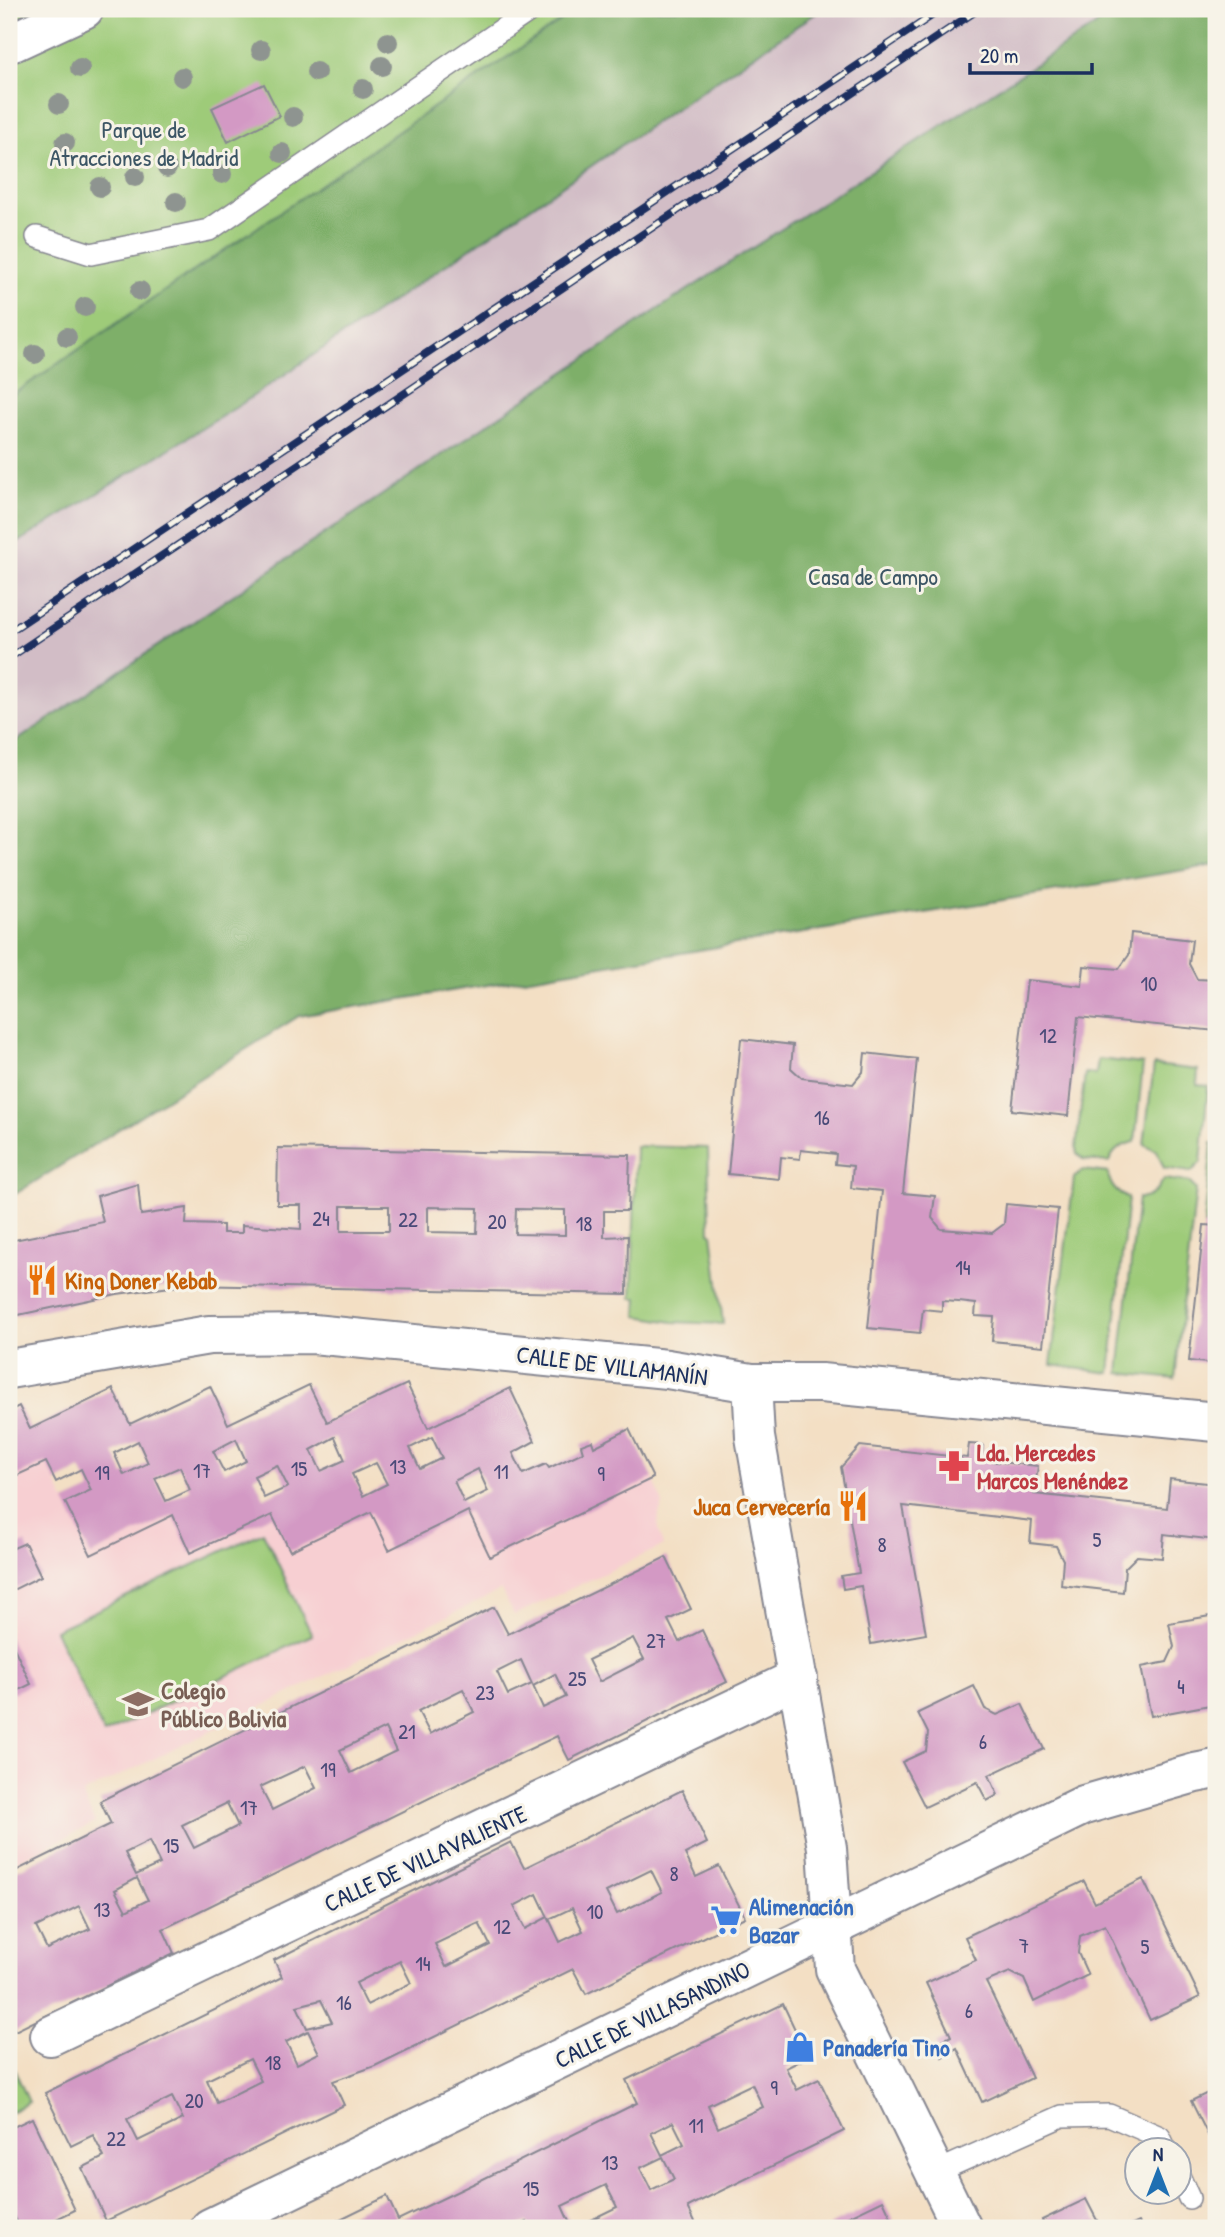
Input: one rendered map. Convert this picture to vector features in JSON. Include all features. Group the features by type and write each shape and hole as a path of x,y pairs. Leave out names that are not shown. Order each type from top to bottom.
{"street":[{"path":"9,41 13,42 84,9"},
{"name":"CALLE DE VILLAMANÍN","path":"9,1368 209,1335 313,1334 667,1370 752,1382 821,1382 1216,1422"},
{"path":"752,1382 755,1437 827,1848 835,1969 962,2228"},
{"name":"CALLE DE VILLAVALIENTE","path":"50,2036 799,1678"},
{"name":"CALLE DE VILLASANDINO","path":"210,2228 1084,1805 1216,1769"}],"lane":[{"path":"37,237 91,254 209,230 532,9"},
{"path":"934,2173 1062,2116 1109,2115 1158,2136"}],"shaded area":[{"path":"822,9 1121,9 663,306 9,746 9,548 240,405"},
{"name":"Colegio Público Bolivia","path":"46,1462 91,1555 173,1515 191,1553 272,1515 290,1551 371,1512 389,1549 468,1511 490,1557 653,1478 663,1504 658,1529 663,1546 514,1615 501,1590 82,1794 95,1823 9,1865 9,1479"}],"green space":[{"name":"Parque de Atracciones de Madrid","path":"9,9 578,9 9,398"},
{"path":"578,9 822,9 240,405 9,548 9,397"},
{"name":"Casa de Campo","path":"1121,9 1216,9 1216,865 299,1016 9,1198 9,746 663,306"},
{"path":"1098,1059 1143,1064 1135,1142 1119,1148 1109,1162 1084,1160 1077,1154 1076,1149 1085,1073 1096,1074"},
{"path":"1154,1065 1198,1070 1197,1085 1208,1086 1201,1162 1191,1172 1164,1168 1157,1151 1144,1144"},
{"path":"1212,1143 1216,1143 1216,1226 1204,1225"},
{"path":"636,1146 708,1148 710,1232 723,1324 673,1322 637,1316 638,1298 632,1298"},
{"path":"1083,1170 1108,1173 1114,1188 1128,1198 1110,1373 1051,1365 1074,1178"},
{"path":"1164,1179 1189,1182 1196,1189 1175,1379 1119,1373 1138,1198 1150,1196"},
{"path":"263,1532 312,1635 104,1734 55,1630"},
{"path":"9,2058 29,2102 9,2113"}],"building":[{"path":"264,84 280,116 228,142 212,108"},
{"path":"1131,933 1192,940 1189,964 1197,979 1216,980 1216,1031 1078,1017 1068,1116 1012,1110 1027,980 1082,986 1084,966 1119,969 1129,955"},
{"path":"741,1039 793,1045 791,1068 802,1078 853,1084 863,1072 865,1053 917,1059 903,1193 935,1196 932,1218 941,1229 992,1233 1004,1224 1006,1204 1058,1209 1043,1346 992,1341 994,1317 975,1316 976,1304 959,1302 942,1301 942,1311 923,1309 920,1333 868,1328 882,1191 851,1188 853,1166 835,1164 836,1154 801,1150 800,1159 781,1157 779,1179 728,1174"},
{"path":"278,1148 630,1155 628,1211 604,1211 604,1237 628,1236 627,1294 186,1285 117,1294 9,1317 9,1241 103,1222 97,1196 138,1184 141,1215 187,1208 186,1224 223,1225 223,1233 242,1233 242,1225 301,1229 301,1205 277,1205","holes":["341,1206 389,1206 389,1231 341,1231","428,1207 478,1208 477,1233 428,1232","516,1209 565,1210 565,1235 515,1234"]},
{"path":"1204,1225 1216,1226 1216,1364 1189,1361"},
{"path":"407,1384 428,1428 510,1388 535,1441 513,1453 523,1474 546,1464 549,1468 583,1452 581,1445 592,1441 594,1447 629,1429 653,1478 490,1557 468,1511 389,1550 371,1512 290,1551 272,1515 190,1553 173,1515 91,1555 65,1502 91,1490 81,1469 56,1482 46,1462 9,1479 9,1411 19,1406 30,1429 113,1389 130,1424 210,1386 228,1424 309,1385 327,1422","holes":["335,1437 345,1460 321,1471 311,1450","432,1437 442,1458 420,1469 410,1448","236,1439 246,1461 224,1472 213,1451","138,1441 148,1463 124,1475 114,1453","376,1463 387,1484 363,1496 352,1474","277,1465 288,1487 264,1498 254,1476","180,1467 190,1490 166,1501 155,1478","478,1469 488,1491 464,1503 454,1481"]},
{"path":"969,1444 983,1445 981,1460 1038,1466 1034,1494 1167,1508 1170,1479 1216,1484 1216,1540 1164,1534 1162,1558 1137,1556 1125,1568 1123,1592 1061,1585 1063,1560 1056,1546 1030,1543 1032,1521 903,1506 926,1634 871,1644 861,1586 843,1589 841,1576 859,1573 841,1467 860,1446 967,1458"},
{"path":"25,1543 41,1576 9,1592 9,1550"},
{"path":"666,1557 691,1609 668,1620 679,1642 702,1630 727,1682 569,1760 557,1736 517,1755 163,1929 174,1953 15,2031 9,2018 9,1874 111,1824 100,1801 494,1607 508,1634","holes":["633,1638 644,1659 599,1682 588,1660","521,1660 532,1684 508,1695 497,1672","555,1674 566,1697 543,1708 533,1686","463,1689 474,1712 430,1734 418,1711","385,1728 396,1751 351,1773 340,1750","305,1766 316,1788 272,1810 260,1787","227,1803 238,1826 194,1848 182,1825","149,1841 160,1864 136,1875 125,1853","137,1878 148,1900 126,1911 115,1890","79,1906 90,1929 47,1949 36,1927"]},
{"path":"1216,1615 1216,1727 1210,1705 1151,1716 1141,1667 1167,1662 1174,1647 1169,1623"},
{"path":"9,1637 31,1684 9,1695"},
{"path":"974,1686 985,1709 997,1715 1022,1704 1044,1749 989,1775 998,1795 987,1801 977,1782 925,1807 902,1762 926,1751 928,1733 918,1713"},
{"path":"682,1790 707,1843 685,1854 696,1877 719,1866 745,1917 586,1994 573,1969 375,2066 333,2081 344,2105 106,2221 82,2168 104,2157 93,2135 71,2146 45,2093 282,1977 274,1960 511,1842 524,1868","holes":["651,1870 662,1892 617,1914 606,1892","537,1894 548,1917 525,1929 514,1906","572,1908 583,1931 560,1942 549,1919","479,1923 490,1945 446,1967 435,1944","400,1961 411,1983 367,2005 356,1983","321,2000 332,2022 307,2028 297,2006","308,2031 319,2053 297,2064 286,2042","250,2059 261,2081 217,2103 207,2080","172,2097 183,2119 138,2141 127,2119"]},
{"path":"1143,1879 1200,1997 1150,2020 1105,1925 1080,1936 1078,1953 1088,1975 1034,2002 1024,1979 1010,1972 986,1982 1032,2078 982,2102 957,2048 942,2057 936,2044 951,2036 926,1983 976,1960 965,1937 1084,1881 1095,1903"},
{"path":"783,2004 808,2057 786,2068 797,2090 819,2079 844,2131 688,2207 698,2228 574,2228 617,2207 606,2185 562,2206 572,2228 530,2228 527,2222 515,2228 322,2228 387,2196 398,2220 479,2181 637,2103 626,2080","holes":["752,2084 763,2107 718,2128 708,2105","673,2122 684,2144 662,2155 651,2133","663,2157 674,2179 651,2190 640,2168"]},
{"path":"1216,2089 1216,2151 1191,2101"},
{"path":"32,2118 75,2210 38,2228 20,2228 9,2205 9,2129"},
{"path":"1086,2199 1101,2228 1046,2228 1042,2220"},
{"path":"883,2200 896,2228 830,2228 829,2226"},
{"path":"1139,2222 1142,2228 1126,2228"}],"railway":[{"path":"9,632 942,9"},
{"path":"9,658 979,9"}],"place":[{"name":"King Doner Kebab","path":"42,1280"},
{"name":"Lda. Mercedes Marcos Menéndez","path":"954,1466"},
{"name":"Juca Cervecería","path":"853,1506"},
{"name":"Colegio Público Bolivia","path":"138,1704"},
{"name":"Alimenación Bazar","path":"726,1920"},
{"name":"Panadería Tino","path":"800,2047"}]}
